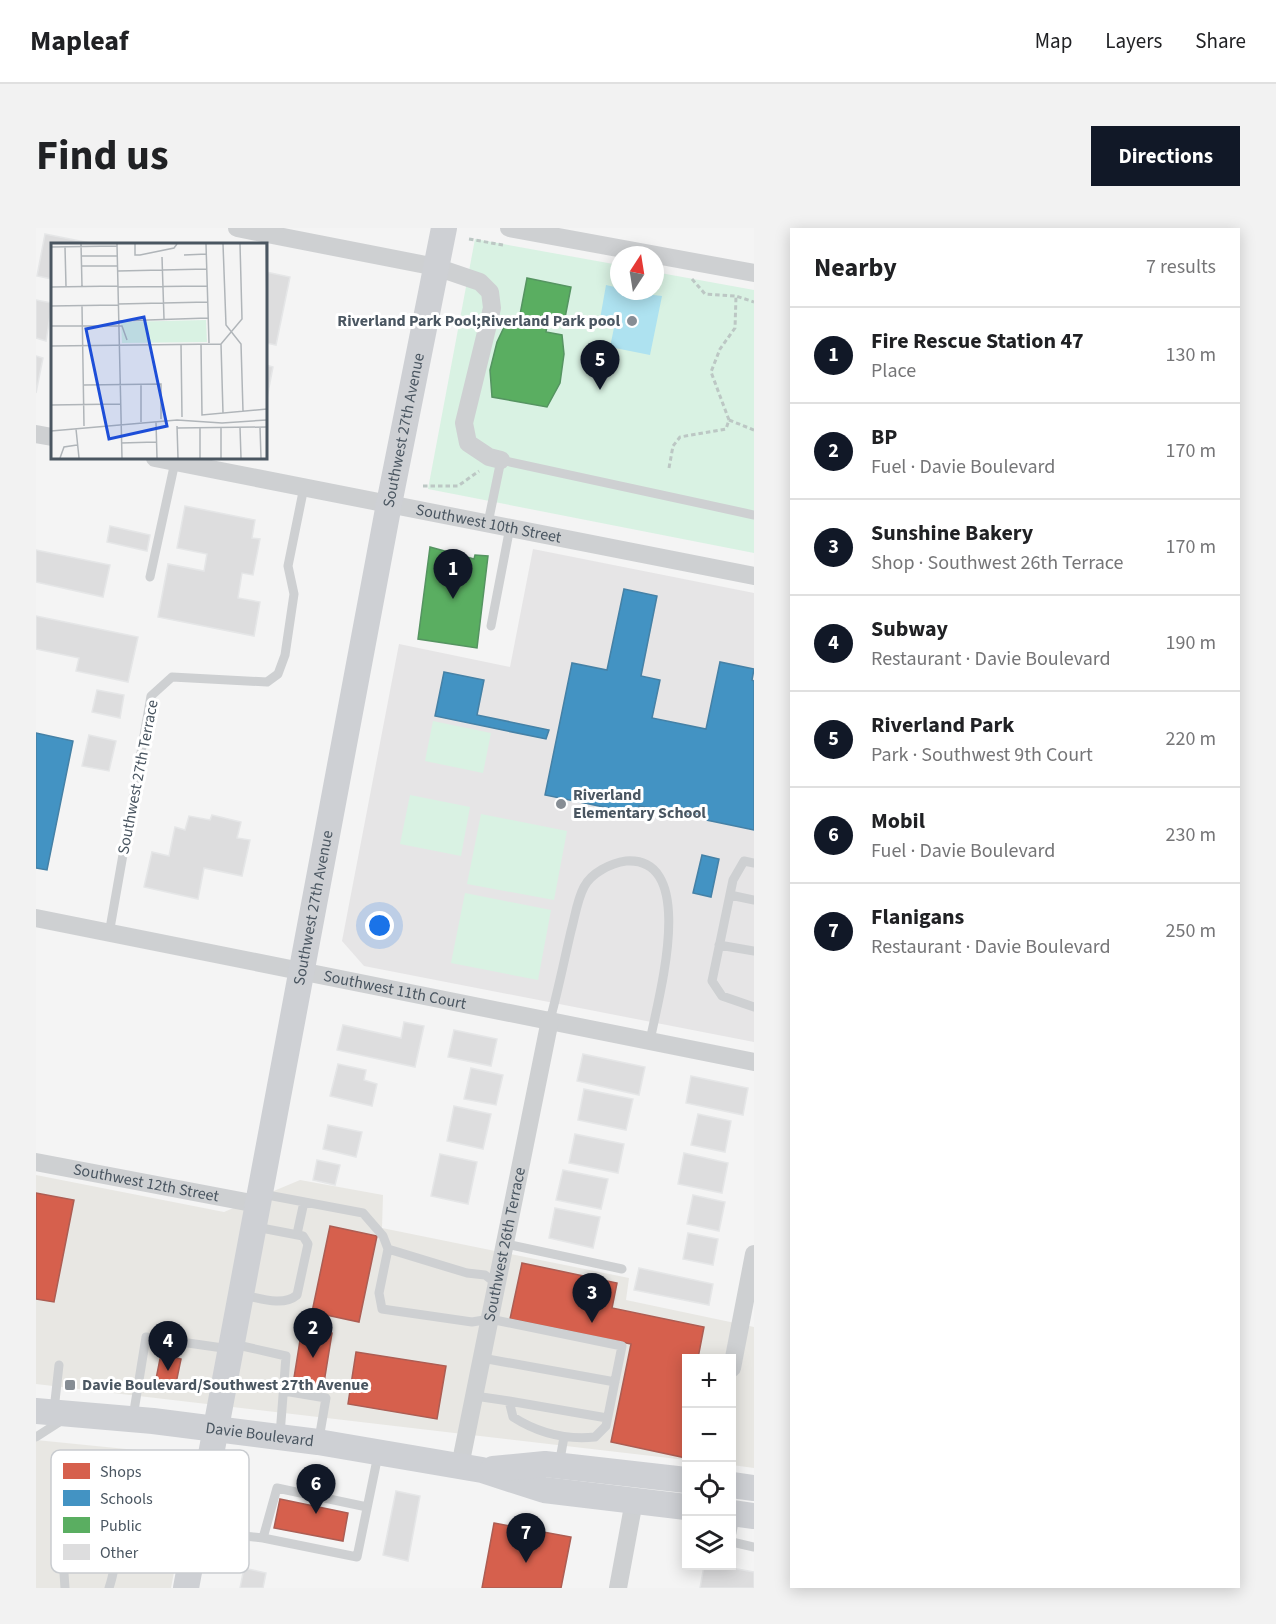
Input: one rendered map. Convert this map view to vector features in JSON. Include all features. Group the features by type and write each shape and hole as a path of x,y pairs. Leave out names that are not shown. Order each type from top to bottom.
{"street":[{"path":"237,228 436,267 480,282 490,292 492,308 464,423 468,443 489,457 493,463"},
{"name":"Southwest 27th Avenue","path":"210,1450 389,504 444,228"},
{"path":"509,228 754,273"},
{"path":"36,434 51,437"},
{"name":"Southwest 10th Street","path":"159,459 754,576"},
{"name":"Southwest 11th Court","path":"36,918 754,1062"},
{"name":"Southwest 26th Terrace","path":"471,1468 475,1396 550,1020"},
{"name":"Southwest 12th Street","path":"36,1162 256,1208"},
{"path":"735,1354 754,1254"},
{"name":"Davie Boulevard","path":"53,1412 214,1428 318,1442 471,1468 544,1490 682,1506"},
{"name":"Davie Boulevard","path":"471,1468 544,1464 682,1479"},
{"path":"736,1486 754,1488"},
{"path":"618,1588 634,1501"},
{"name":"Southwest 27th Avenue","path":"186,1588 189,1573"}],"lane":[{"path":"150,578 175,462"},
{"path":"488,523 493,463 754,515"},
{"name":"Southwest 27th Terrace","path":"109,934 151,696 172,676 267,682 278,674 285,655 294,594 288,566 304,487"},
{"path":"491,626 510,527"},
{"path":"550,1020 584,886 600,870 613,864 627,861 643,864 655,870 664,883 669,902 670,921 650,1041"},
{"path":"754,863 744,861 733,880 711,981 722,996 754,1007"},
{"path":"729,895 754,900"},
{"path":"719,945 754,951"},
{"path":"297,1234 304,1202"},
{"path":"256,1208 304,1202 363,1213 383,1236 388,1250 379,1293 382,1309 472,1322 490,1319 622,1346 606,1426 595,1437 564,1437 531,1429 513,1417 509,1401"},
{"path":"240,1294 280,1301 291,1300 297,1295 308,1244 307,1240 256,1208"},
{"path":"506,1244 622,1269"},
{"path":"388,1250 467,1273 485,1275 498,1285"},
{"path":"133,1420 146,1337 230,1346 286,1356 280,1437"},
{"path":"482,1358 615,1382"},
{"path":"36,1437 53,1412 59,1365"},
{"path":"284,1391 326,1398 318,1442"},
{"path":"475,1396 607,1418"},
{"path":"559,1466 564,1437"},
{"path":"249,1537 357,1557 378,1452"},
{"path":"263,1538 277,1488 367,1507"},
{"path":"736,1543 754,1547"},
{"path":"64,1573 65,1588"},
{"path":"112,1588 114,1573"}],"path":[{"path":"683,277 692,279 705,294 736,296 754,302"},
{"path":"669,468 673,446 680,437 726,429 729,420 711,372 720,349 735,328 736,296"},
{"path":"729,420 754,430"},
{"path":"423,486 458,486 493,463"}],"shaded area":[{"name":"Riverland Elementary School","path":"533,549 754,593 754,1042 364,966 342,941 399,644 510,667"},
{"path":"36,1175 224,1212 300,1180 383,1195 382,1228 629,1278 626,1300 754,1327 754,1468 736,1466 736,1354 682,1354 682,1460 36,1384"},
{"path":"36,1440 136,1450 51,1450 51,1573 174,1573 171,1588 36,1588"}],"green space":[{"path":"475,239 610,263 610,300 664,300 664,274 754,290 754,553 428,489"},
{"path":"433,721 491,733 483,773 425,761"},
{"path":"410,795 470,807 461,856 400,844"},
{"path":"481,814 567,831 554,900 467,884"},
{"path":"465,893 551,910 538,980 451,963"}],"water":[{"name":"Riverland Park Pool;Riverland Park pool","path":"606,285 610,286 610,300 661,300 650,355 610,347 615,323 600,319"}],"building: Shops":[{"path":"36,1193 74,1200 54,1302 36,1299"},
{"path":"330,1226 377,1236 359,1322 312,1312"},
{"path":"522,1263 617,1283 612,1308 704,1327 699,1354 682,1354 682,1457 611,1442 631,1344 510,1319"},
{"path":"302,1328 332,1333 323,1389 293,1384"},
{"path":"356,1352 446,1366 437,1419 348,1404"},
{"path":"161,1354 181,1359 175,1388 155,1384"},
{"path":"280,1499 348,1513 343,1541 274,1528"},
{"path":"494,1523 571,1537 561,1588 482,1588"}],"building: Schools":[{"path":"624,589 657,596 641,676 660,680 652,718 706,729 720,662 754,669 752,680 754,681 754,830 639,806 638,814 545,795 572,663 607,670"},
{"path":"444,672 484,680 477,715 549,730 546,739 435,716"},
{"path":"36,733 73,741 47,870 36,868"},
{"path":"702,855 719,859 711,897 693,893"}],"building: Public":[{"path":"527,278 571,287 564,323 548,320 546,332 562,335 564,354 560,383 547,407 492,397 490,370 497,342 506,323 518,325"},
{"path":"430,547 474,559 475,555 488,556 477,648 418,639"}],"building: Other":[{"path":"45,234 90,243 51,243 51,279 37,276"},
{"path":"267,272 290,277 276,345 267,343"},
{"path":"36,300 51,303 46,341 36,338"},
{"path":"36,356 43,358 36,393"},
{"path":"267,365 273,367 267,398"},
{"path":"185,506 255,520 252,538 260,539 253,575 242,573 238,598 260,602 254,636 158,617 168,564 204,571 207,554 177,548"},
{"path":"110,526 150,535 147,551 107,542"},
{"path":"36,550 110,565 103,597 36,582"},
{"path":"36,616 138,637 128,682 76,671 79,658 36,649"},
{"path":"97,690 124,695 120,718 92,712"},
{"path":"89,735 116,741 109,771 82,766"},
{"path":"212,815 241,822 237,838 250,840 242,876 204,868 198,899 144,887 152,852 169,856 175,827 185,830 189,816 210,820"},
{"path":"404,1022 424,1026 415,1067 337,1050 343,1025 401,1038"},
{"path":"454,1030 497,1039 491,1066 448,1057"},
{"path":"583,1054 645,1067 639,1095 577,1081"},
{"path":"338,1064 366,1070 364,1080 377,1084 372,1106 330,1096"},
{"path":"471,1068 503,1075 496,1105 464,1099"},
{"path":"691,1076 748,1088 743,1115 686,1103"},
{"path":"584,1089 633,1099 626,1130 578,1120"},
{"path":"454,1106 491,1114 483,1149 447,1141"},
{"path":"698,1114 731,1121 725,1152 691,1145"},
{"path":"328,1125 362,1132 356,1157 323,1149"},
{"path":"575,1134 624,1144 618,1173 569,1163"},
{"path":"684,1153 728,1163 722,1193 678,1184"},
{"path":"440,1154 477,1162 468,1204 431,1196"},
{"path":"317,1160 340,1165 335,1185 313,1180"},
{"path":"563,1170 608,1179 601,1209 556,1200"},
{"path":"693,1195 725,1202 719,1231 687,1224"},
{"path":"555,1208 600,1217 593,1248 549,1238"},
{"path":"688,1233 718,1239 713,1265 683,1259"},
{"path":"639,1268 713,1284 709,1305 634,1290"},
{"path":"396,1491 420,1496 408,1561 383,1555"},
{"path":"249,1569 266,1573 263,1588 240,1588 243,1573 249,1573"},
{"path":"736,1569 754,1572 754,1588 700,1588 703,1570"}],"place":[{"name":"Riverland Park Pool;Riverland Park pool","path":"632,321"},
{"name":"Riverland Park","path":"600,390"},
{"name":"Fire Rescue Station 47","path":"453,599"},
{"name":"Riverland Elementary School","path":"561,804"},
{"name":"Sunshine Bakery","path":"592,1323"},
{"name":"BP","path":"313,1358"},
{"name":"Subway","path":"168,1371"},
{"name":"Davie Boulevard/Southwest 27th Avenue","path":"70,1385"},
{"name":"Mobil","path":"316,1514"},
{"name":"Flanigans","path":"526,1563"}]}
